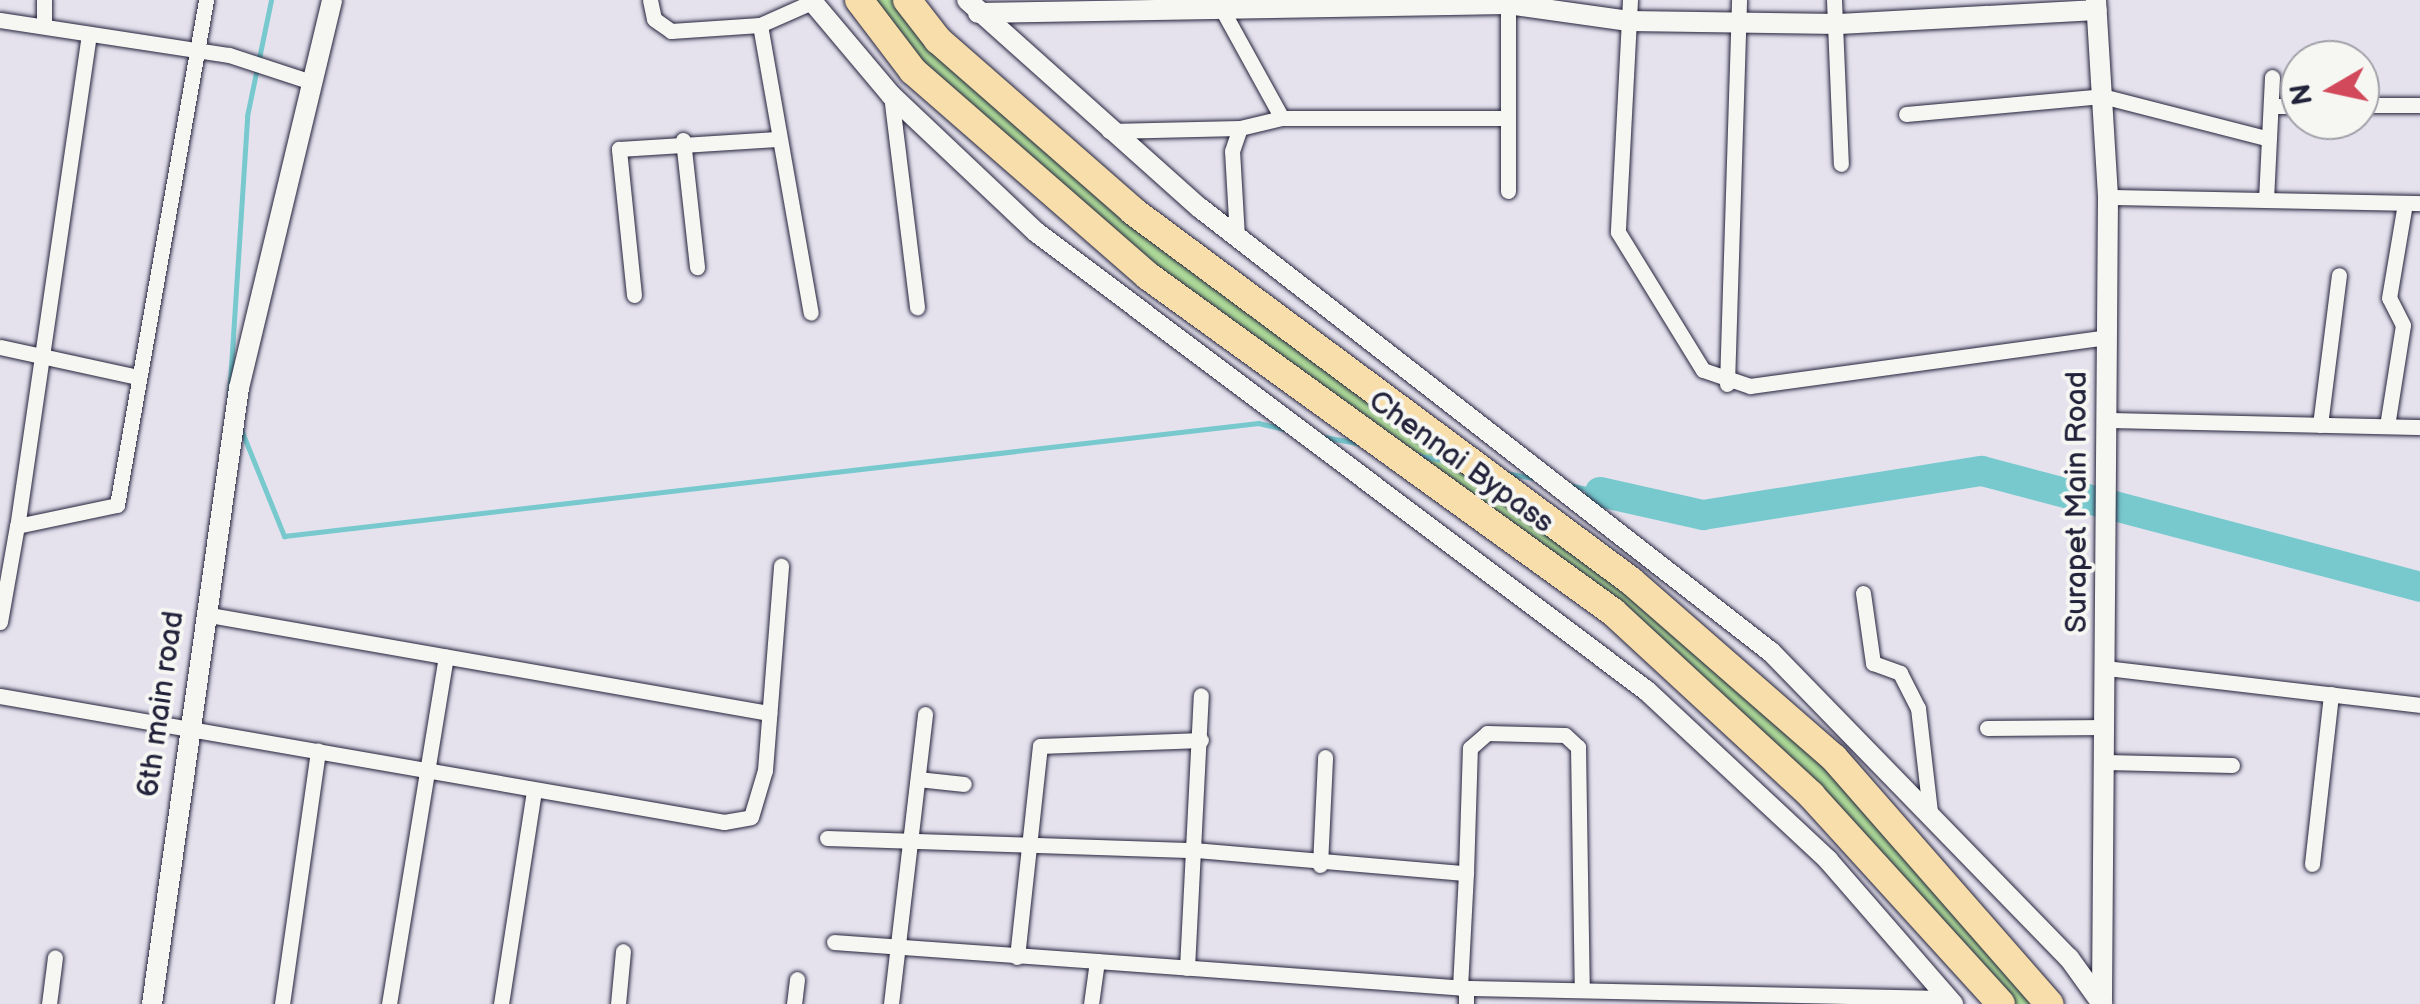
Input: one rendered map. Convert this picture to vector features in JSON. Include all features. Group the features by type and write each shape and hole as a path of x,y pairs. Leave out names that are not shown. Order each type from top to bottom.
{"highway":[{"name":"Chennai Bypass","path":"859,0 914,71 1133,263 1613,612 1782,768 2001,1004"},
{"name":"Chennai Bypass","path":"908,0 938,40 1132,211 1632,581 1834,758 2048,1004"}],"street":[{"path":"44,0 44,25"},
{"path":"17,526 117,505 202,51 206,0"},
{"path":"0,20 229,55 311,82 332,0"},
{"path":"650,0 654,19 671,31 760,26 811,1 891,95 1036,232 1318,440 1647,692 1828,860 1950,1001"},
{"path":"1727,384 1739,0"},
{"path":"1834,0 1839,24 1841,164"},
{"path":"973,7 1508,2 1629,10 1739,24 1839,24 2096,5"},
{"path":"1508,2 1508,191"},
{"path":"1219,4 1282,118"},
{"name":"Surapet Main Road","path":"2096,5 2108,198 2102,1004"},
{"path":"973,7 1109,131 1238,237 1456,400 1771,652 1930,811 2102,1004"},
{"path":"1629,10 1618,232 1703,370 1727,384 2107,337"},
{"path":"760,26 777,139 811,313"},
{"path":"0,622 17,526 37,356 89,34"},
{"path":"2266,200 2272,77"},
{"name":"6th main road","path":"152,1004 186,724 239,388 311,82"},
{"path":"891,95 916,306"},
{"path":"1906,114 2102,96 2269,138"},
{"path":"2380,106 2420,105"},
{"path":"2271,106 2280,106"},
{"path":"1109,131 1240,128 1282,118 1507,118"},
{"path":"1238,237 1232,151 1240,128"},
{"path":"634,295 619,149 683,140 777,139"},
{"path":"683,140 697,267"},
{"path":"2108,198 2412,203 2389,298 2402,325 2387,426"},
{"path":"2320,425 2339,275"},
{"path":"0,347 138,377"},
{"path":"2107,420 2420,428"},
{"path":"0,696 186,724 534,791 724,822 751,817 769,713 781,566"},
{"path":"1863,593 1873,663 1900,673 1918,708 1930,811"},
{"path":"204,614 769,713"},
{"path":"389,1004 432,771 446,657"},
{"path":"2106,668 2420,705"},
{"path":"2312,864 2330,694"},
{"path":"1187,968 1201,696"},
{"path":"891,1004 925,714"},
{"path":"1987,728 2106,727"},
{"path":"1464,993 1470,748 1486,734 1565,735 1578,747 1582,990"},
{"path":"1017,956 1040,746 1201,740"},
{"path":"282,1004 318,751"},
{"path":"1320,865 1326,758"},
{"path":"2106,762 2232,765"},
{"path":"918,780 964,784"},
{"path":"501,1004 534,791"},
{"path":"828,838 1030,852 1195,850 1320,865 1466,873"},
{"path":"834,942 1464,993 1582,990 1692,998 1950,1001"},
{"path":"618,1004 623,951"},
{"path":"49,1004 55,957"},
{"path":"1091,1004 1097,961"},
{"path":"794,1004 798,979"}],"green space":[{"path":"872,0 896,0 929,42 1583,555 1817,755 2041,1004 2011,1004 1970,948 1794,770 1151,266 920,71"}],"waterway":[{"path":"229,398 247,116 271,0"},
{"path":"240,427 284,536 1258,423 1284,429"},
{"path":"1319,436 1362,444"},
{"path":"1417,455 1450,462"},
{"path":"1600,492 1703,515 1982,471 2420,587"},
{"path":"1505,473 1534,478"},
{"path":"1569,485 1600,492"}]}
